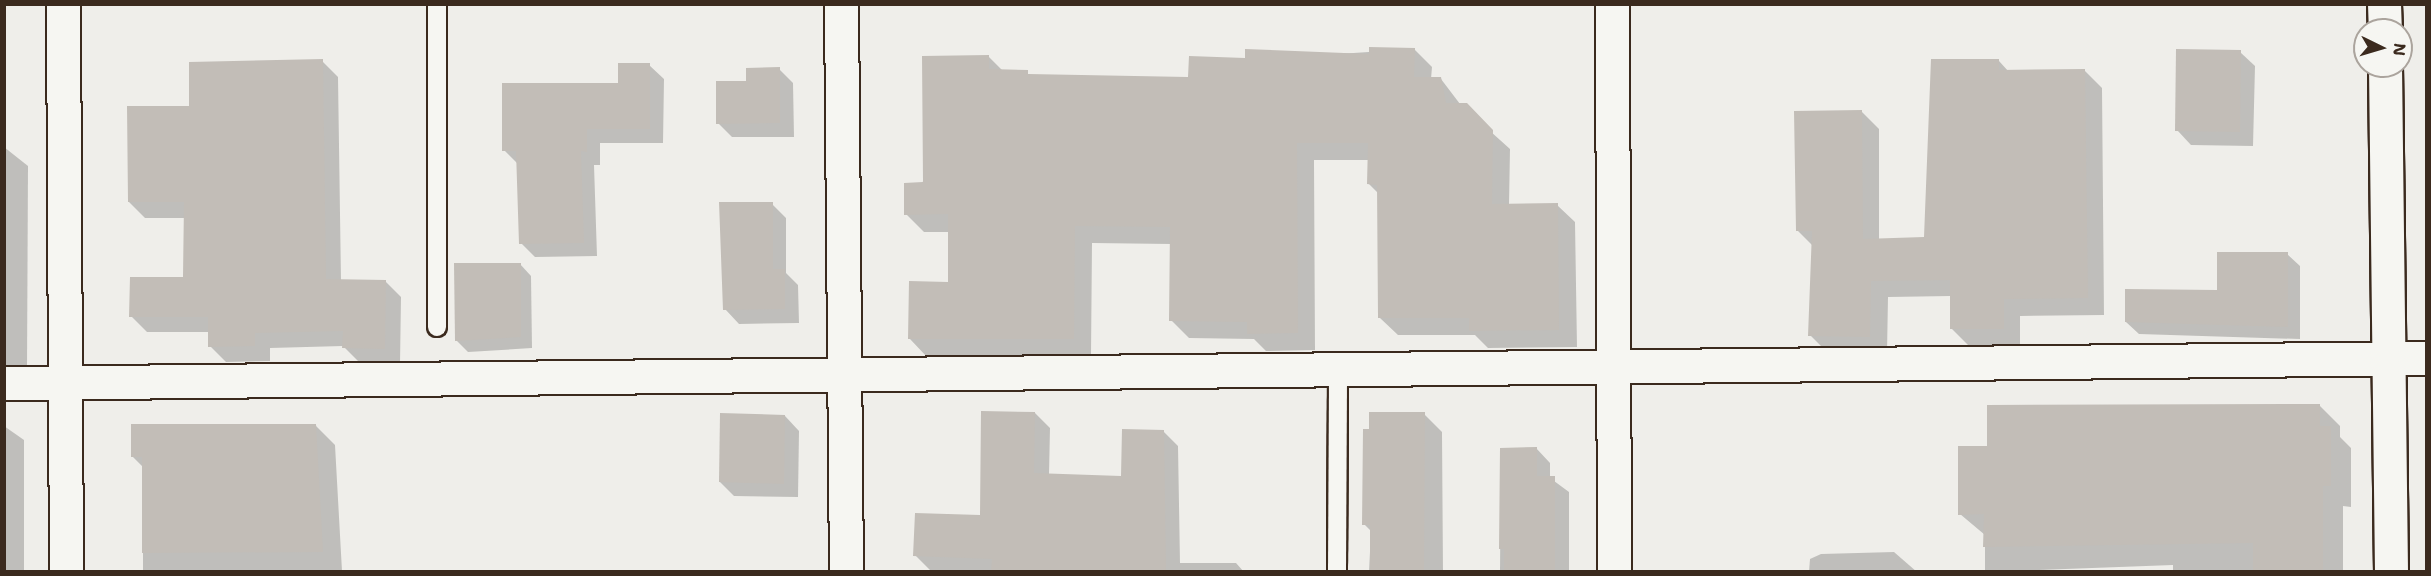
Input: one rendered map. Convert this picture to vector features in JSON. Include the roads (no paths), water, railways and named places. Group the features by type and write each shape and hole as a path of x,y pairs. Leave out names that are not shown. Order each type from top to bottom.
{"street":[{"path":"63,4 66,572"},
{"path":"841,4 842,378 846,572"},
{"path":"1612,4 1611,369 1614,572"},
{"path":"2385,78 2391,572"},
{"path":"4,383 842,378 2427,358"}],"lane":[{"path":"437,4 437,327"},
{"path":"1337,572 1338,372"}]}
